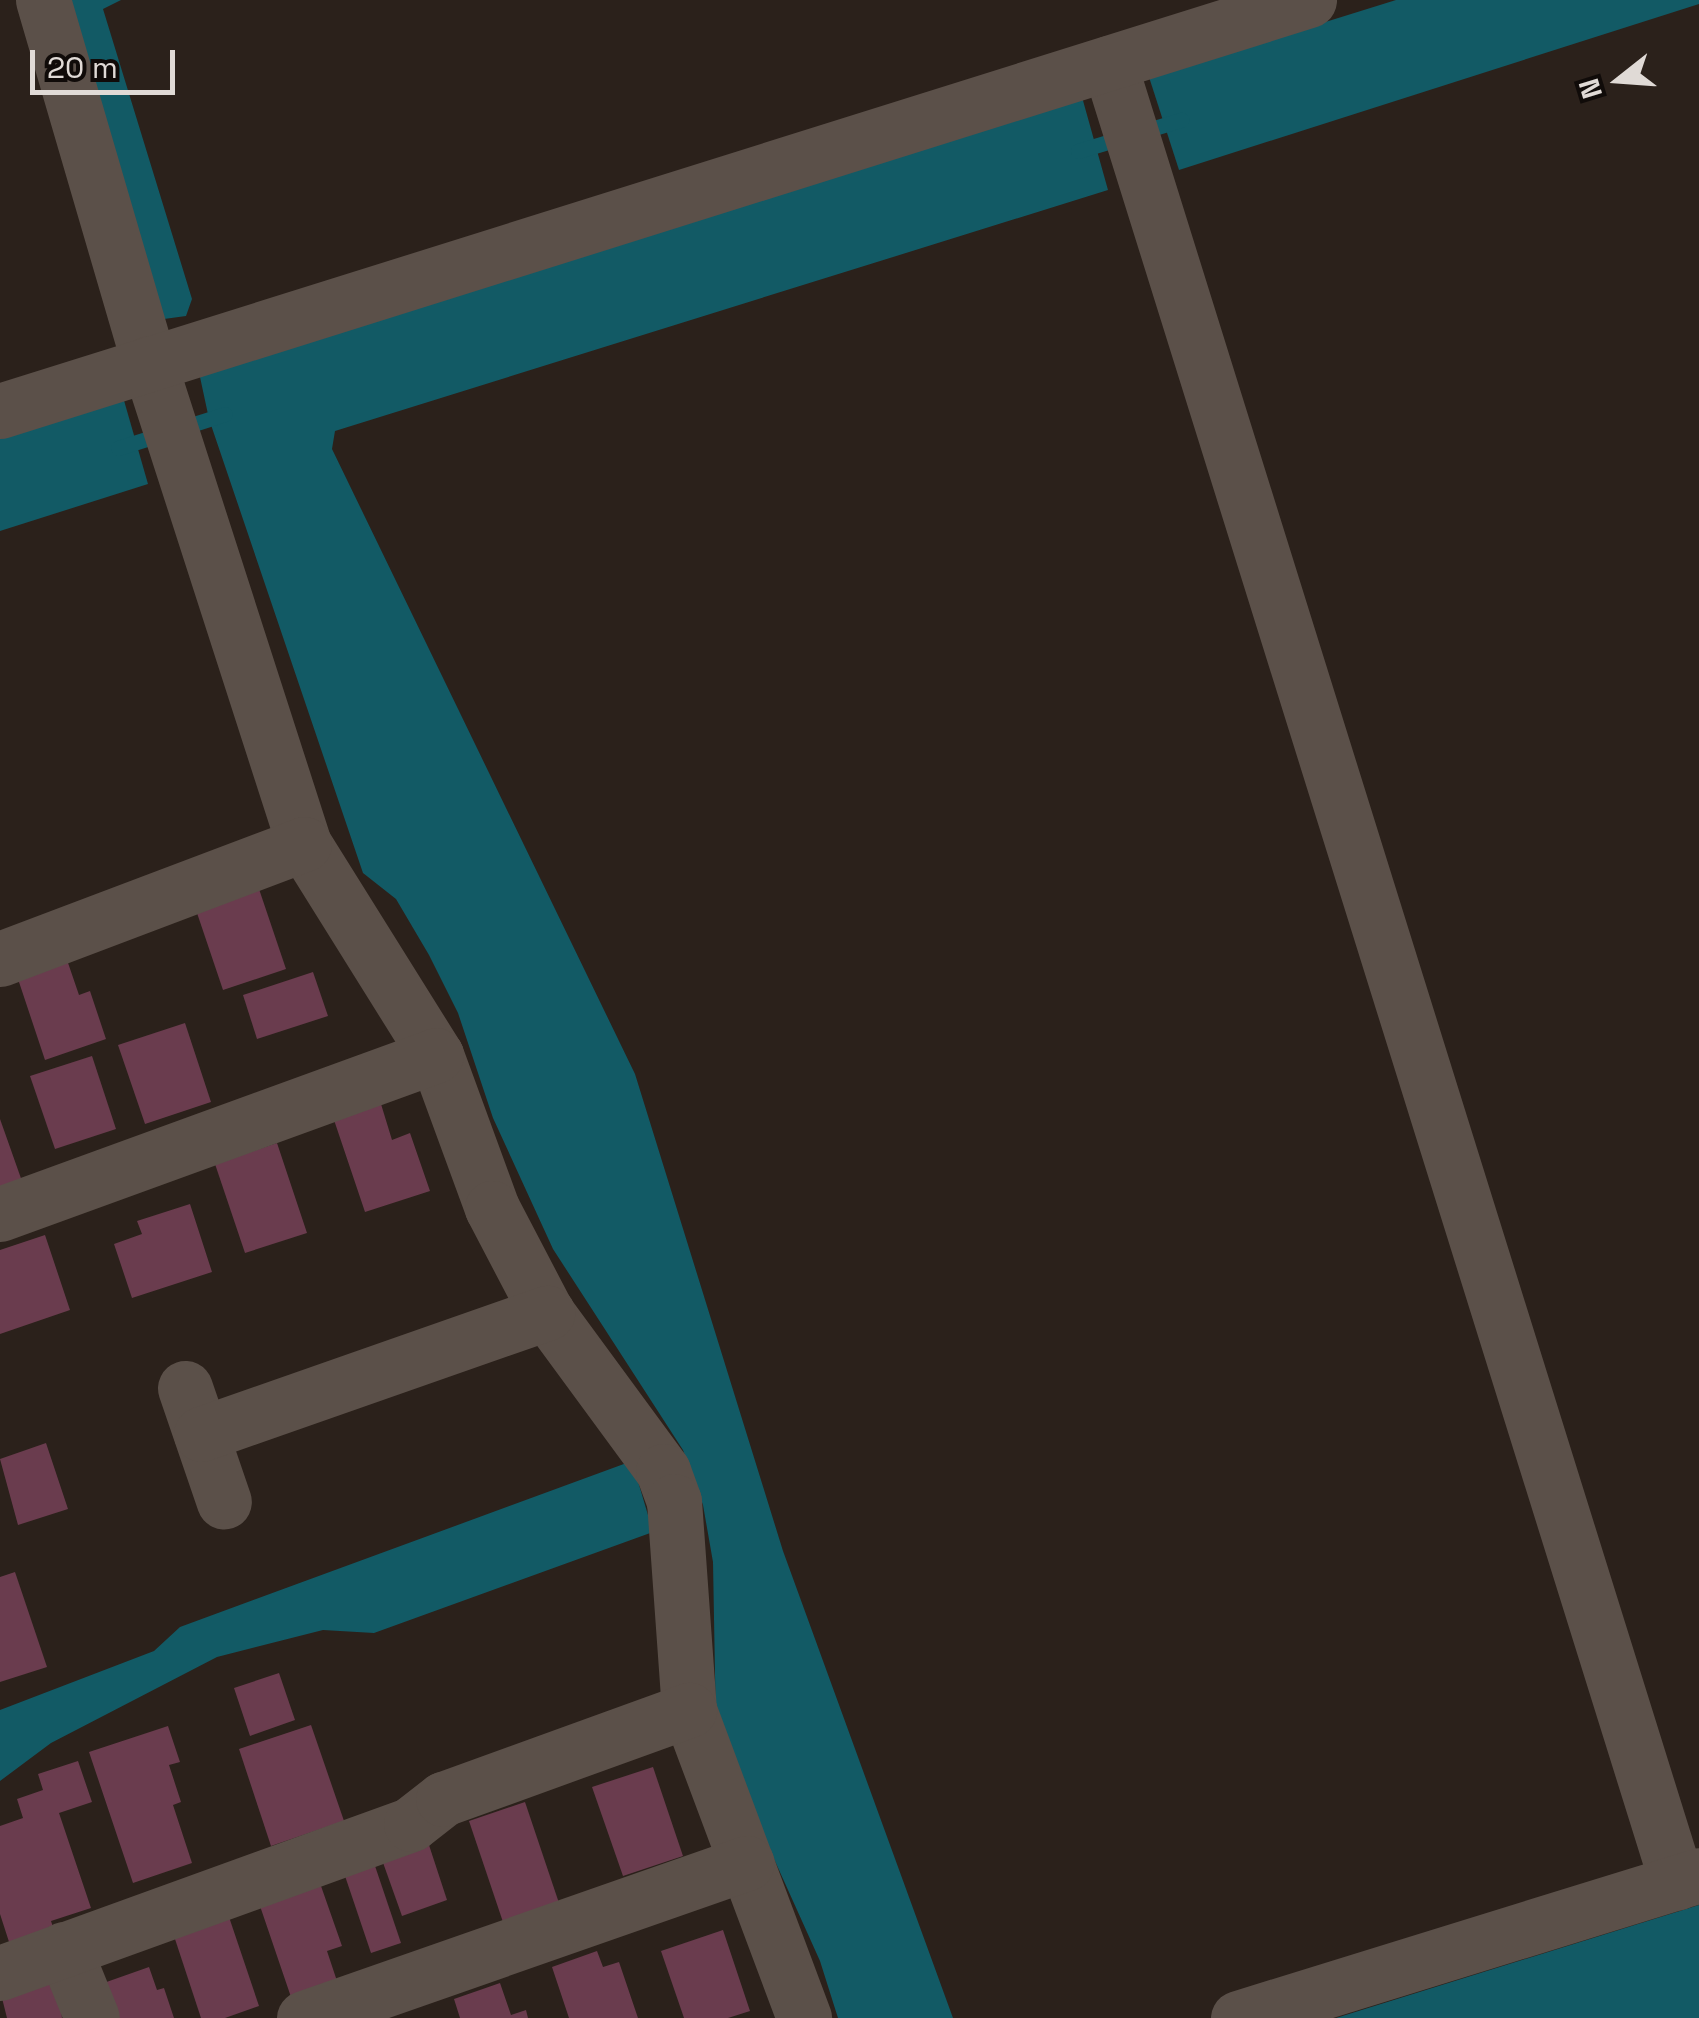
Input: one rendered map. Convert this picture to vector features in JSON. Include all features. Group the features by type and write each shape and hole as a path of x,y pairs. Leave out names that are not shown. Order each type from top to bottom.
{"street":[{"path":"43,0 149,364 304,844 436,1055 492,1208 547,1313 668,1486 688,1710 804,2018"},
{"path":"0,410 1309,0"},
{"path":"1108,63 1688,1879 1238,2018"},
{"path":"0,959 304,844"},
{"path":"0,1214 436,1055"},
{"path":"224,1502 193,1411 547,1313"},
{"path":"0,1972 411,1824 443,1799 688,1710"},
{"path":"304,2018 747,1863"},
{"path":"64,1950 92,2018"}],"water":[{"path":"69,0 121,0 103,9 192,299 186,316 164,319"},
{"path":"1396,0 1699,0 1699,4 1179,170 1149,77"},
{"path":"1082,97 1108,190 335,431 332,449 635,1074 783,1551 953,2018 838,2018 820,1961 716,1730 713,1562 703,1505 683,1450 553,1249 493,1118 458,1013 429,955 396,899 363,873 209,419 200,377 209,370"},
{"path":"123,397 148,484 0,531 0,436"},
{"path":"632,1461 653,1532 374,1633 323,1630 217,1657 51,1743 0,1781 0,1710 154,1651 180,1627"},
{"path":"1699,1905 1699,2018 1336,2018"}],"building":[{"path":"259,889 286,969 223,990 196,910"},
{"path":"66,957 79,995 90,991 106,1039 45,1060 16,973"},
{"path":"313,972 328,1016 257,1039 243,995"},
{"path":"185,1023 211,1102 145,1124 118,1045"},
{"path":"92,1056 116,1129 55,1149 30,1076"},
{"path":"381,1104 392,1140 410,1133 430,1191 365,1212 334,1120"},
{"path":"0,1119 23,1184 0,1191"},
{"path":"277,1143 307,1233 245,1253 215,1164"},
{"path":"190,1204 212,1272 132,1298 114,1244 142,1234 137,1221"},
{"path":"45,1235 70,1310 0,1334 0,1250"},
{"path":"46,1443 68,1509 18,1525 0,1459"},
{"path":"15,1572 47,1667 0,1682 0,1577"},
{"path":"279,1673 295,1720 250,1736 234,1688"},
{"path":"311,1725 344,1821 271,1846 239,1749"},
{"path":"168,1726 180,1762 169,1765 181,1802 173,1805 192,1863 133,1883 89,1752"},
{"path":"78,1761 92,1802 59,1813 91,1908 51,1921 54,1930 10,1945 0,1914 0,1826 23,1818 17,1799 43,1790 38,1774"},
{"path":"653,1767 683,1856 623,1876 592,1787"},
{"path":"525,1802 561,1909 505,1928 469,1821"},
{"path":"428,1842 447,1900 402,1916 381,1857"},
{"path":"373,1860 401,1943 371,1953 343,1870"},
{"path":"321,1886 342,1946 327,1951 338,1984 292,2000 260,1906"},
{"path":"229,1917 259,2006 225,2018 201,2018 174,1936"},
{"path":"723,1930 750,2011 728,2018 684,2018 661,1951"},
{"path":"597,1951 603,1967 619,1962 638,2018 569,2018 552,1967"},
{"path":"57,1967 62,2018 7,2018 0,1990"},
{"path":"149,1967 157,1990 164,1988 174,2018 109,2018 98,1985"},
{"path":"500,1983 511,2015 526,2010 528,2018 460,2018 454,1999"}],"waterway":[{"path":"1078,151 1181,120"},
{"path":"118,448 225,414"}]}
